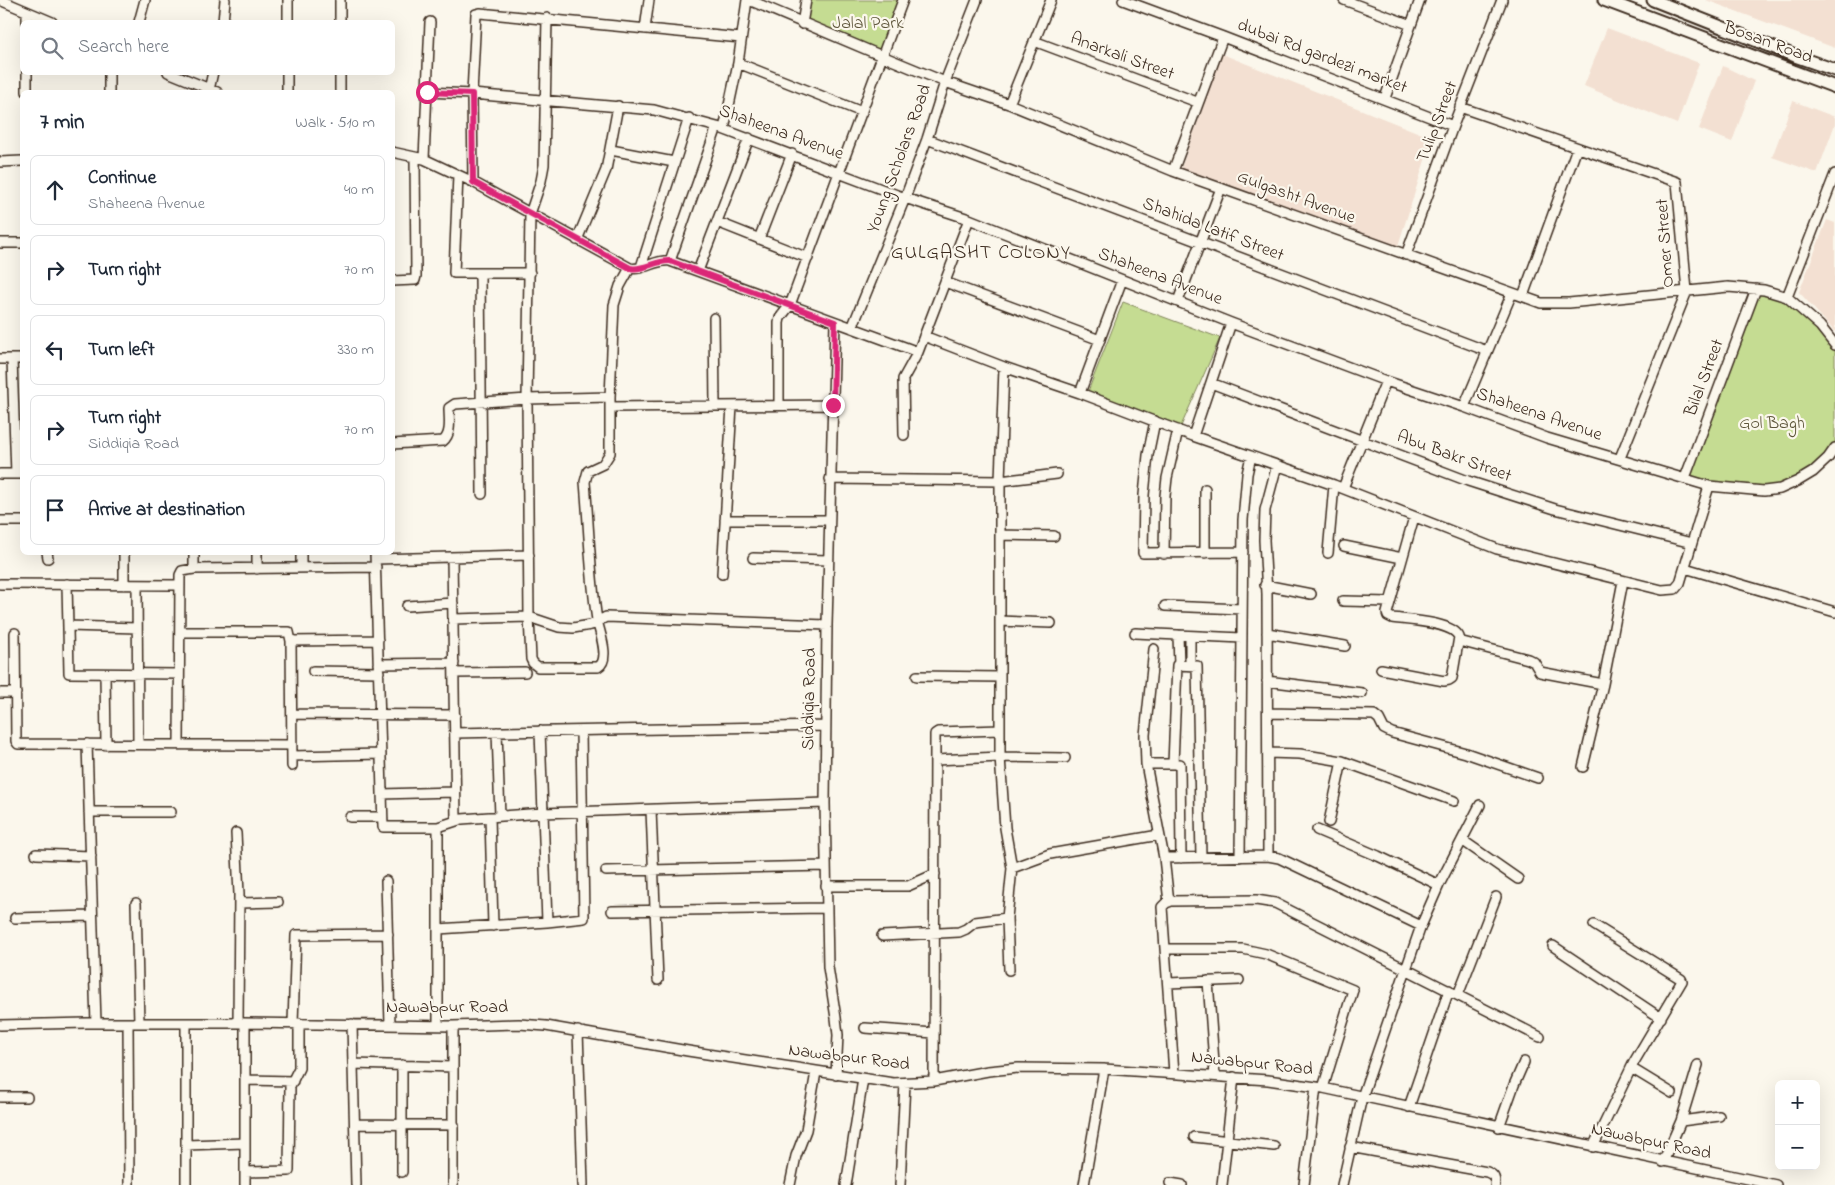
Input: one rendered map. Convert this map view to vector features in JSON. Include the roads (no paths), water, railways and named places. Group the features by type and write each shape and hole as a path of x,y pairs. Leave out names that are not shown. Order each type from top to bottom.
{"main road":[{"name":"Bosan Road","path":"1604,0 1835,87"},
{"name":"Bosan Road","path":"1653,0 1835,70"}],"street":[{"path":"140,20 146,0"},
{"path":"223,20 225,0"},
{"path":"288,0 288,20"},
{"path":"340,0 340,20"},
{"path":"646,29 649,0"},
{"path":"670,261 721,128 738,63 748,0"},
{"name":"Gulgasht Avenue","path":"748,0 802,24 946,82 1009,104 1173,171 1512,293 1541,302 1569,303 1728,287 1756,289 1787,297 1820,326 1835,346"},
{"path":"802,24 806,0"},
{"path":"779,405 780,318 790,305 903,0"},
{"name":"Young Scholars Road","path":"852,328 905,198 977,0"},
{"path":"1009,104 1051,0"},
{"name":"dubai Rd gardezi market","path":"1123,0 1385,98 1453,126"},
{"path":"1344,0 1411,24"},
{"path":"1385,98 1420,0"},
{"name":"Tulip Street","path":"1406,255 1460,107 1502,0"},
{"path":"3,1 47,20"},
{"path":"27,12 27,20"},
{"path":"473,182 472,94 476,14 547,18 741,38"},
{"path":"547,18 544,165 541,181 530,214 528,399 529,617 531,659 533,664 538,667 598,667 602,665 604,659 604,647 597,621 585,482 588,471 602,464 610,453 610,397 614,305 620,286 630,268"},
{"path":"395,281 414,280 416,276 419,158 427,92 430,22"},
{"path":"1173,171 1197,102 1223,37"},
{"name":"Anarkali Street","path":"1034,41 1197,102"},
{"path":"738,63 862,112"},
{"path":"27,75 27,90"},
{"path":"109,75 109,90"},
{"path":"175,75 210,90"},
{"path":"213,75 213,90"},
{"path":"287,75 287,90"},
{"path":"340,75 340,90"},
{"path":"190,82 190,90"},
{"name":"Shaheena Avenue","path":"427,92 472,94 654,110 721,128 905,198 969,219 1122,280 1178,300 1231,323 1386,381 1464,407 1547,438 1620,458 1709,486 1764,491 1780,489 1813,472 1828,458 1835,448"},
{"path":"577,240 606,170 618,106"},
{"name":"Omer Street","path":"1460,107 1677,182 1687,291 1620,458"},
{"path":"641,267 688,118"},
{"path":"698,271 749,138"},
{"name":"Shahida Latif Street","path":"927,138 1487,351"},
{"path":"1523,296 1578,148"},
{"path":"611,150 674,162"},
{"path":"395,153 419,158 473,182 630,268 633,269 661,261 670,261 918,352"},
{"path":"759,238 792,154"},
{"path":"0,162 20,161"},
{"path":"1787,297 1835,174"},
{"path":"458,175 454,273 530,273"},
{"path":"1178,300 1221,188"},
{"path":"1826,198 1835,201"},
{"path":"904,435 903,379 918,352 969,219"},
{"path":"717,222 808,258"},
{"path":"0,242 20,243"},
{"path":"480,274 482,494"},
{"path":"1080,393 1122,280"},
{"path":"945,282 1100,340"},
{"name":"Bilal Street","path":"1685,478 1756,289"},
{"path":"1464,407 1512,293"},
{"path":"714,318 715,406"},
{"name":"Siddiqia Road","path":"835,322 828,560 825,803 828,967 838,1035 836,1075"},
{"path":"1193,436 1231,323"},
{"path":"924,336 1193,436 1343,488 1497,549 1662,590 1675,589 1680,582 1709,486"},
{"path":"0,359 20,359"},
{"path":"0,474 19,474 12,359"},
{"path":"1004,367 1000,481 1000,758 1005,828 1012,868 1007,918 1009,970"},
{"path":"1343,488 1386,381"},
{"name":"Abu Bakr Street","path":"1211,383 1468,481 1555,509 1692,543"},
{"path":"395,444 443,441 449,433 449,408 452,406 528,399 610,397"},
{"path":"610,407 833,405"},
{"path":"722,574 732,406"},
{"path":"1154,421 1144,495 1142,551 1144,554 1243,552"},
{"path":"1164,554 1167,478 1178,430"},
{"path":"1240,857 1243,552 1247,474 1251,456"},
{"path":"1268,856 1265,510 1276,465"},
{"path":"830,478 1000,481 1057,474"},
{"path":"1328,553 1334,485"},
{"path":"1204,489 1205,553"},
{"path":"1381,669 1449,680 1452,678 1460,637 1458,633 1444,626 1388,616 1387,613 1414,517"},
{"path":"725,520 829,520"},
{"path":"0,521 20,521"},
{"path":"1000,534 1054,536"},
{"path":"1344,546 1402,558"},
{"path":"124,555 124,585"},
{"path":"194,555 194,569"},
{"path":"257,555 257,569"},
{"path":"301,555 301,568"},
{"path":"179,744 180,572 183,570 301,568 376,560 529,555"},
{"path":"452,557 456,819"},
{"path":"754,558 828,560"},
{"path":"376,560 383,827 438,827 456,819 543,813 825,803"},
{"path":"1685,568 1835,612"},
{"path":"1583,767 1603,684 1623,581"},
{"path":"0,584 180,585"},
{"path":"67,584 69,673 179,674"},
{"path":"137,585 138,744"},
{"path":"1266,585 1311,594"},
{"path":"1343,601 1390,602"},
{"path":"406,606 453,603"},
{"path":"1164,606 1242,610"},
{"path":"453,619 529,617 559,627 574,628 591,625 606,617 827,625"},
{"path":"1000,621 1052,623"},
{"path":"68,626 137,628"},
{"path":"180,632 289,632 291,641 292,766"},
{"path":"15,633 16,741 18,744 292,745"},
{"path":"1135,633 1242,638"},
{"path":"1267,633 1345,646"},
{"path":"1173,764 1177,666 1179,665 1178,635"},
{"path":"1190,636 1190,665"},
{"path":"291,641 378,640"},
{"path":"1459,642 1528,659 1534,662 1540,672 1603,684"},
{"path":"1154,650 1145,735 1146,764 1164,858 1169,902"},
{"path":"313,672 454,663"},
{"path":"1179,665 1198,666 1201,857"},
{"path":"454,674 525,672"},
{"path":"105,674 106,744"},
{"path":"917,676 1000,676"},
{"path":"1267,681 1362,693"},
{"path":"0,693 16,693"},
{"path":"292,714 455,715"},
{"path":"1268,714 1374,715 1379,719 1384,729 1392,733 1466,753 1538,778"},
{"path":"455,733 825,726"},
{"path":"934,1081 936,732 1000,730"},
{"path":"438,929 584,918 581,731"},
{"path":"497,732 500,816"},
{"path":"540,732 547,922"},
{"path":"88,744 96,1023"},
{"path":"1268,753 1300,754 1342,761 1454,800"},
{"path":"292,756 381,754"},
{"path":"935,760 1066,758"},
{"path":"1329,822 1342,761"},
{"path":"1146,764 1180,765 1182,858"},
{"path":"382,794 453,792"},
{"path":"1342,1185 1362,1097 1420,926 1480,806"},
{"path":"652,810 658,980"},
{"path":"89,812 170,812"},
{"path":"350,817 382,817"},
{"path":"490,817 493,926"},
{"path":"438,827 438,1025"},
{"path":"1317,830 1439,885"},
{"path":"236,833 241,1023 245,1080 245,1185"},
{"path":"1012,868 1050,854 1160,835"},
{"path":"1462,840 1518,879"},
{"path":"36,854 91,856"},
{"path":"1164,858 1268,856 1279,858 1420,926"},
{"path":"606,871 826,866"},
{"path":"826,886 908,886 935,874"},
{"path":"386,881 390,1024"},
{"path":"1458,995 1496,897"},
{"path":"1174,1072 1162,908 1169,902 1256,900 1275,903 1540,1037"},
{"path":"239,903 278,902"},
{"path":"136,903 139,1023"},
{"path":"612,911 826,908"},
{"path":"15,918 92,916"},
{"path":"882,936 959,932 966,930 976,922 1007,918"},
{"path":"1593,1147 1631,1068 1681,984 1681,979 1594,925"},
{"path":"245,1172 289,1171 290,1086 299,1068 296,1023 296,935 388,934"},
{"path":"1553,946 1661,1018"},
{"path":"1165,949 1252,950 1354,990 1319,1088 1304,1185"},
{"path":"1168,983 1239,980"},
{"path":"1208,981 1216,1076"},
{"path":"1409,1107 1449,990"},
{"path":"128,1023 129,1185"},
{"path":"186,1023 186,1185"},
{"name":"Nawabpur Road","path":"0,1025 296,1023 453,1026 519,1024 578,1031 816,1072 905,1083 934,1081 988,1071 1018,1068 1174,1072 1268,1080 1319,1088 1776,1185"},
{"path":"352,1024 356,1185"},
{"path":"453,1026 453,1185"},
{"path":"864,1028 934,1033"},
{"path":"578,1031 583,1185"},
{"path":"1499,1126 1524,1062"},
{"path":"354,1064 453,1067"},
{"path":"402,1065 402,1172"},
{"path":"1663,1162 1681,1121 1698,1066"},
{"path":"1631,1068 1672,1093"},
{"path":"1084,1185 1104,1069"},
{"path":"790,1185 792,1168 806,1130 816,1072"},
{"path":"1222,1185 1234,1078"},
{"path":"846,1185 863,1079"},
{"path":"245,1080 292,1081"},
{"path":"900,1185 905,1083"},
{"path":"0,1097 27,1097"},
{"path":"1681,1121 1719,1116"},
{"path":"355,1124 454,1125"},
{"path":"1194,1137 1274,1146"},
{"path":"186,1145 245,1143"},
{"path":"1350,1147 1487,1172 1495,1177 1494,1185"},
{"path":"1170,1183 1182,1185"}],"district":[{"name":"GULGASHT COLONY","path":"981,253"}],"park label":[{"name":"Jalal Park","path":"868,24"},
{"name":"Gol Bagh","path":"1772,424"}]}
